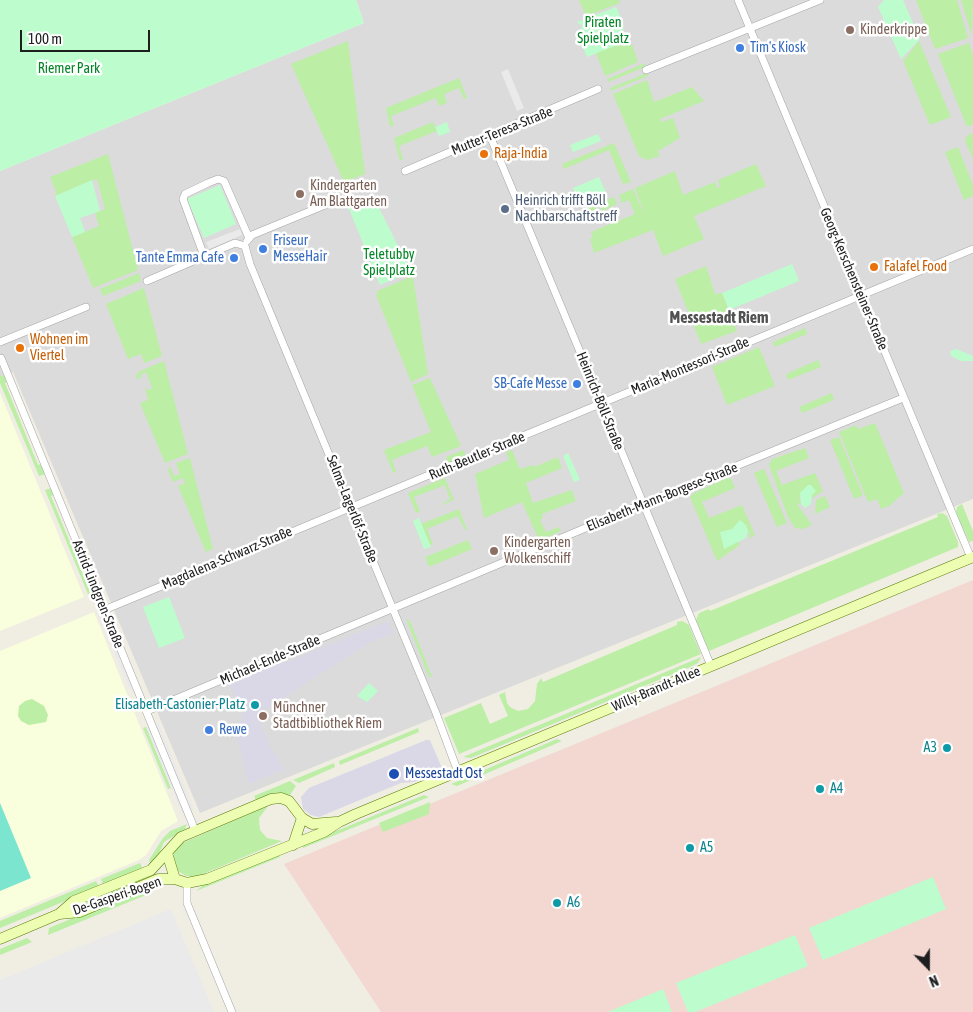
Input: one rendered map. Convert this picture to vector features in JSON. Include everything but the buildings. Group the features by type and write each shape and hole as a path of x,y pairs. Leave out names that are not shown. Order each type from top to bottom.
{"main road":[{"name":"Willy-Brandt-Allee","path":"187,884 207,880 293,845 324,832 339,822 972,558"},
{"path":"187,884 175,879 167,853 175,841 195,830 271,799 281,798 289,801 302,818 293,845"},
{"name":"Willy-Brandt-Allee","path":"302,818 317,825 339,822"},
{"name":"De-Gasperi-Bogen","path":"59,914 74,901 151,870 167,853"},
{"name":"De-Gasperi-Bogen","path":"0,939 59,914 80,912 158,879 175,879"}],"street":[{"name":"Georg-Kerschensteiner-Straße","path":"738,0 903,398 972,558"},
{"path":"646,70 820,0"},
{"name":"Mutter-Teresa-Straße","path":"405,171 598,90"},
{"name":"Heinrich-Böll-Straße","path":"490,136 711,666"},
{"path":"204,256 183,199 185,194 218,180 224,181 249,238"},
{"path":"147,280 235,243 245,246 249,238 325,205"},
{"name":"Selma-Lagerlöf-Straße","path":"245,246 250,264 393,609 458,772"},
{"name":"Maria-Montessori-Straße","path":"601,403 973,249"},
{"path":"0,342 86,307"},
{"name":"Astrid-Lindgren-Straße","path":"0,357 195,830"},
{"name":"Elisabeth-Mann-Borgese-Straße","path":"393,609 903,398"},
{"name":"Ruth-Beutler-Straße","path":"351,507 601,403"},
{"name":"Magdalena-Schwarz-Straße","path":"104,610 351,507"},
{"name":"Michael-Ende-Straße","path":"147,711 393,609"},
{"path":"187,884 187,903 232,1012"}],"shaded area":[{"path":"356,0 973,0 973,499 200,813 13,372 0,377 0,171 364,23"},
{"path":"508,69 524,108 517,111 501,72"},
{"path":"240,229 242,235 209,249 206,242"},
{"path":"0,393 84,597 0,631"},
{"path":"973,580 973,1012 381,1012 284,864"},
{"path":"100,609 133,689 130,690 96,610"},
{"path":"94,612 178,821 161,831 146,855 139,860 0,918 0,651"},
{"name":"Elisabeth-Castonier-Platz","path":"388,621 393,633 367,644 257,715 269,745 284,769 249,784 235,729 243,717 229,682 283,660 285,663"},
{"path":"158,722 193,806 192,811 156,723"},
{"path":"149,725 185,812 182,813 146,727"},
{"path":"430,740 442,768 438,772 414,782 401,783 319,817 311,815 303,809 301,797 309,788"},
{"path":"0,803 31,878 0,891"},
{"path":"171,909 214,1012 0,1012 0,980"}],"green space":[{"name":"Riemer Park","path":"0,0 356,0 364,23 0,171"},
{"path":"579,0 619,0 620,3 586,16"},
{"path":"884,0 903,0 920,39 901,59 878,7"},
{"path":"916,0 957,0 968,38 935,49"},
{"path":"961,0 973,0 972,36"},
{"name":"Piraten Spielplatz","path":"616,7 622,20 621,24 624,25 619,39 622,43 587,57 578,36 582,26 577,22"},
{"path":"348,41 365,174 344,182 291,64"},
{"path":"919,41 951,117 930,125 903,61"},
{"path":"622,43 632,44 638,62 605,76 596,53"},
{"path":"969,43 973,56 973,124 967,127 938,54"},
{"path":"645,63 645,67 608,82 607,79"},
{"path":"647,73 648,76 611,91 610,88"},
{"path":"459,78 467,98 464,99 459,88 444,94 447,103 439,106 436,98 391,116 394,125 390,127 386,108"},
{"path":"647,80 654,102 692,87 704,101 660,119 662,122 673,118 680,138 658,151 660,156 647,160 639,156 613,94"},
{"path":"433,122 437,131 399,146 403,159 400,161 394,138"},
{"path":"447,122 450,132 439,136 435,127"},
{"path":"973,133 973,159 965,141 967,136"},
{"path":"598,134 601,141 573,152 570,145"},
{"path":"614,143 631,182 623,184 609,150 564,169 562,164"},
{"path":"958,147 973,185 973,196 964,200 945,152"},
{"path":"108,154 138,270 93,288 72,237 99,226 95,213 105,209 97,179 55,196 56,192 50,177"},
{"path":"756,164 766,186 694,216 704,239 663,256 653,230 594,253 590,238 593,237 591,232 635,214 629,200 622,203 619,195 633,189 645,216 635,188 675,171 683,195 715,182 717,188 720,187 718,180"},
{"path":"599,177 607,195 580,206 573,188"},
{"path":"92,180 100,211 80,218 85,232 72,237 55,196"},
{"path":"220,185 236,224 204,238 187,199"},
{"name":"Teletubby Spielplatz","path":"372,194 411,272 380,285 347,204"},
{"path":"614,197 617,204 602,211 599,203"},
{"path":"595,205 598,212 585,217 582,210"},
{"path":"792,264 799,281 729,310 722,293"},
{"path":"706,266 715,294 722,293 737,331 701,344 675,279"},
{"path":"139,273 141,281 103,296 100,289"},
{"path":"413,276 428,374 411,382 376,295 378,294 377,291"},
{"path":"144,288 162,356 144,363 141,354 128,359 106,304"},
{"path":"805,328 807,334 775,347 773,342"},
{"path":"759,347 775,386 727,405 712,367"},
{"path":"956,349 973,356 973,361 961,361 951,356 950,351"},
{"path":"818,360 821,367 788,380 786,374"},
{"path":"164,361 188,454 165,463 140,403 148,400 145,387 148,390 152,388 146,372 137,379 136,376 138,372"},
{"path":"4,375 7,382 5,383 38,465 41,464 45,474 39,476 0,383 0,376"},
{"path":"430,378 461,446 432,457 427,446 392,460 396,472 393,473 384,450 431,432 412,385"},
{"path":"832,393 834,400 802,413 799,407"},
{"path":"875,423 904,493 889,506 881,509 877,499 868,502 839,432 856,425 858,429"},
{"path":"839,437 863,495 854,499 830,440"},
{"path":"805,448 809,458 776,471 782,485 815,473 823,491 811,499 812,494 815,493 799,497 801,503 797,504 812,525 803,529 795,528 788,517 769,465 772,459"},
{"path":"463,450 467,458 449,465 446,457"},
{"path":"512,450 520,469 533,465 534,467 558,457 562,468 526,483 533,503 572,490 576,501 542,514 543,518 540,520 546,532 559,527 561,531 532,544 531,541 538,538 522,502 484,518 475,474 509,460 506,452"},
{"path":"568,453 580,480 574,482 563,456"},
{"path":"190,458 213,549 206,552 178,486 185,483 183,478 173,482 168,470 170,466 174,476 180,474 176,463"},
{"path":"764,469 787,523 777,527 754,473"},
{"path":"445,478 454,500 439,506 450,499 445,485 414,497 420,511 416,513 408,493"},
{"path":"727,478 731,479 735,488 702,502 709,518 742,505 755,535 749,539 750,536 746,525 734,535 740,545 717,561 690,497 694,493"},
{"path":"808,485 811,485 816,491 812,495 811,504 805,508 801,504 800,493"},
{"path":"51,488 54,495 51,496 89,589 92,588 94,592 88,594 45,490"},
{"path":"825,496 830,507 815,514 816,500"},
{"path":"962,504 973,531 973,541 969,542 956,513 957,507"},
{"path":"459,509 467,529 465,530 458,516 427,529 433,544 430,545 421,524"},
{"path":"942,513 947,516 958,542 958,547 709,651 696,620 699,613 709,609 710,611 938,517 937,514"},
{"path":"419,518 431,547 424,549 413,521"},
{"path":"740,520 746,525 748,531 746,538 724,549 720,532 732,529"},
{"path":"468,540 472,549 429,567 425,557"},
{"path":"169,597 185,638 159,648 143,607"},
{"path":"406,619 410,621 432,677 429,677"},
{"path":"682,621 689,625 701,654 459,754 444,718 481,703 490,724 508,716 499,695 505,692 507,703 510,707 518,711 528,709 535,701 537,684 541,678 543,682 677,625 677,622"},
{"path":"701,657 698,663 690,667 471,758 463,757"},
{"path":"369,683 378,691 367,702 357,696"},
{"path":"32,699 44,706 48,715 46,722 29,725 21,721 18,716 19,706 25,701"},
{"path":"146,727 171,788 168,789 143,728"},
{"path":"418,728 419,732 340,765 339,761"},
{"path":"557,739 562,741 457,786 451,784"},
{"path":"334,763 335,767 299,783 293,780"},
{"path":"290,781 296,786 290,795 276,793 256,800 254,796"},
{"path":"424,795 429,797 303,848 302,845"},
{"path":"430,802 429,814 383,832 379,823"},
{"path":"268,806 259,818 260,830 267,838 282,841 196,877 186,876 178,871 174,852 180,844"},
{"path":"187,824 185,829 164,842 158,856 151,865 149,860 163,838 170,831"},
{"path":"279,855 280,857 196,891 202,886"},
{"path":"140,863 143,869 103,885 101,879"},
{"path":"146,876 147,879 69,912 67,909"},
{"path":"933,877 946,909 823,960 809,928"},
{"path":"96,881 99,887 0,928 0,921"},
{"path":"150,886 151,893 48,935 49,928"},
{"path":"795,935 808,966 695,1012 688,1012 676,983"},
{"path":"27,938 32,942 0,955 0,949"},
{"path":"663,989 672,1012 608,1012"}],"place":[{"name":"Kinderkrippe","path":"850,30"},
{"name":"Tim's Kiosk","path":"740,48"},
{"name":"Raja-India","path":"484,154"},
{"name":"Kindergarten Am Blattgarten","path":"300,194"},
{"name":"Heinrich trifft Böll Nachbarschaftstreff","path":"505,209"},
{"name":"Friseur MesseHair","path":"263,249"},
{"name":"Tante Emma Cafe","path":"234,258"},
{"name":"Falafel Food","path":"874,267"},
{"name":"Wohnen im Viertel","path":"20,348"},
{"name":"SB-Cafe Messe","path":"577,384"},
{"name":"Kindergarten Wolkenschiff","path":"494,551"},
{"name":"Elisabeth-Castonier-Platz","path":"255,705"},
{"name":"Münchner Stadtbibliothek Riem","path":"263,716"},
{"name":"Rewe","path":"209,730"},
{"name":"A3","path":"947,748"},
{"name":"Messestadt Ost","path":"394,774"},
{"name":"A4","path":"820,789"},
{"name":"A5","path":"690,848"},
{"name":"A6","path":"557,903"}],"district":[{"name":"Messestadt Riem","path":"719,318"}]}
